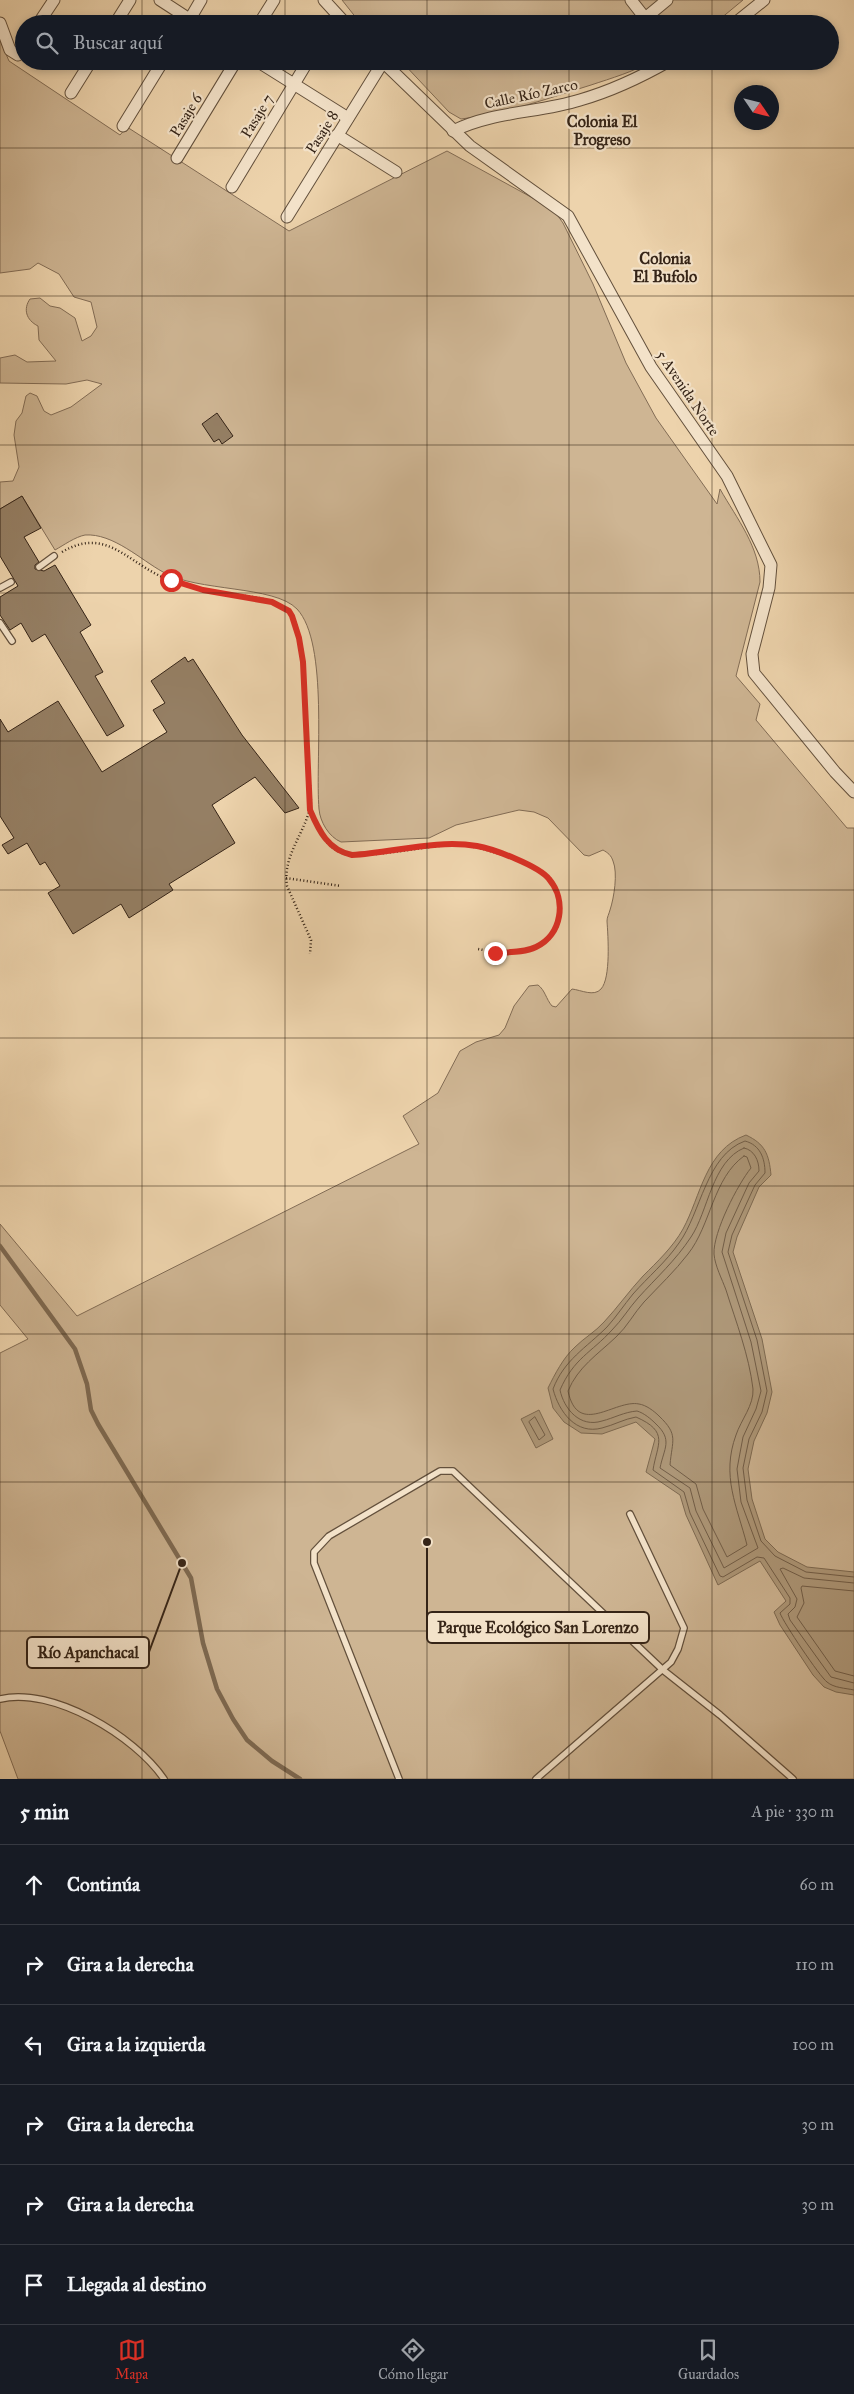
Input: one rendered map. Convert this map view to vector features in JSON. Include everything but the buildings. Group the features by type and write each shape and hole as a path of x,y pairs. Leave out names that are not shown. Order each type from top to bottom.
{"street":[{"path":"44,15 54,0"},
{"path":"121,15 130,0"},
{"path":"160,0 181,15"},
{"path":"194,15 201,0"},
{"path":"265,15 274,0"},
{"path":"324,0 331,15"},
{"path":"631,0 638,15"},
{"path":"648,15 667,0"},
{"path":"745,15 764,0"},
{"path":"0,23 10,50 15,50"},
{"path":"71,93 85,70"},
{"path":"123,126 157,70"},
{"name":"Pasaje 6","path":"178,158 231,70"},
{"path":"271,70 348,118"},
{"name":"Pasaje 7","path":"232,187 303,70"},
{"name":"Pasaje 8","path":"286,217 338,136 377,70"},
{"name":"5 Avenida Norte","path":"390,70 453,131 488,160 558,207 568,216 651,367 727,476 769,556 771,565 769,588 752,654 754,673 835,772 854,792"},
{"name":"Calle Río Zarco","path":"453,131 467,124 489,118 580,100 654,70"},
{"path":"338,136 396,172"}],"lane":[{"path":"39,567 54,556"},
{"path":"0,588 11,582"},
{"path":"0,623 12,641"},
{"path":"399,1779 314,1563 314,1552 329,1536 440,1471 453,1471 663,1670 720,1715 793,1779"},
{"path":"536,1779 663,1670 671,1662 678,1649 684,1628 630,1514"},
{"path":"0,1699 28,1696 50,1700 118,1733 144,1754 164,1779"}],"path":[{"path":"54,556 75,544 94,542 114,547 165,578 203,590 272,602 289,611 299,638 303,662 310,810 319,832 342,853 360,855 451,845 478,846 532,866 549,878 556,890 560,909 558,923 549,938 535,948 516,952 495,953 478,949"},
{"path":"310,810 289,856 285,878 286,886 311,940 310,954"},
{"path":"285,878 342,886"}],"shaded area":[{"path":"342,0 743,0 725,15 354,15"},
{"path":"0,40 9,61 15,65 15,70 22,70 120,135 127,127 289,231 447,151 555,212 563,223 593,284 626,363 656,418 717,504 720,489 746,534 756,557 760,582 736,676 760,704 756,720 847,828 854,828 854,1779 18,1779 0,1731 0,1353 28,1339 0,1305 0,1224 77,1316 419,1144 403,1116 438,1093 460,1051 476,1042 499,1035 505,1028 514,1006 529,986 538,985 552,1006 556,1007 572,989 595,993 601,989 608,967 607,920 613,899 615,879 613,861 608,853 603,850 589,856 584,855 548,818 534,812 519,810 456,825 429,838 341,842 337,840 323,824 319,809 317,675 307,625 297,609 286,601 271,596 195,583 178,578 163,572 126,548 106,538 85,535 73,539 55,550 22,496 0,509 0,482 13,481 19,467 14,435 16,421 22,413 26,396 30,393 37,396 44,411 51,415 71,407 102,384 87,380 66,384 0,383 0,358 15,355 27,362 56,361 39,340 38,326 28,317 26,310 30,299 40,298 50,306 60,308 75,318 82,341 91,336 97,327 91,302 74,297 59,274 38,263 30,269 0,273"},
{"path":"409,70 632,70 543,100 477,117 461,119 449,112"}],"water":[{"path":"746,1135 758,1142 765,1150 771,1175 759,1187 737,1237 733,1252 762,1339 772,1392 767,1413 754,1441 748,1469 752,1499 765,1539 778,1552 807,1567 854,1572 854,1695 836,1692 824,1687 813,1675 780,1625 774,1612 786,1601 760,1561 718,1585 686,1515 680,1495 646,1472 655,1439 636,1422 602,1434 581,1433 564,1422 553,1408 548,1388 571,1351 604,1322 674,1242 683,1229 706,1175 721,1151 732,1142"},
{"path":"539,1410 553,1439 536,1448 521,1419"}],"waterway":[{"path":"0,1246 75,1349 87,1384 91,1410 98,1424 191,1578 203,1643 217,1689 233,1719 247,1740 272,1761 300,1779"}],"place":[{"name":"Parque Ecológico San Lorenzo","path":"427,1542"},
{"name":"Río Apanchacal","path":"182,1563"}],"district":[{"name":"Colonia El Progreso","path":"602,130"},
{"name":"Colonia El Bufolo","path":"665,267"}],"route":[{"path":"171,580 203,590 247,596 272,602 289,611 299,638 303,662 310,810 319,832 337,850 342,853 360,855 451,845 478,846 532,866 549,878 556,890 560,909 555,930 549,938 535,948 516,952 495,953"}]}
